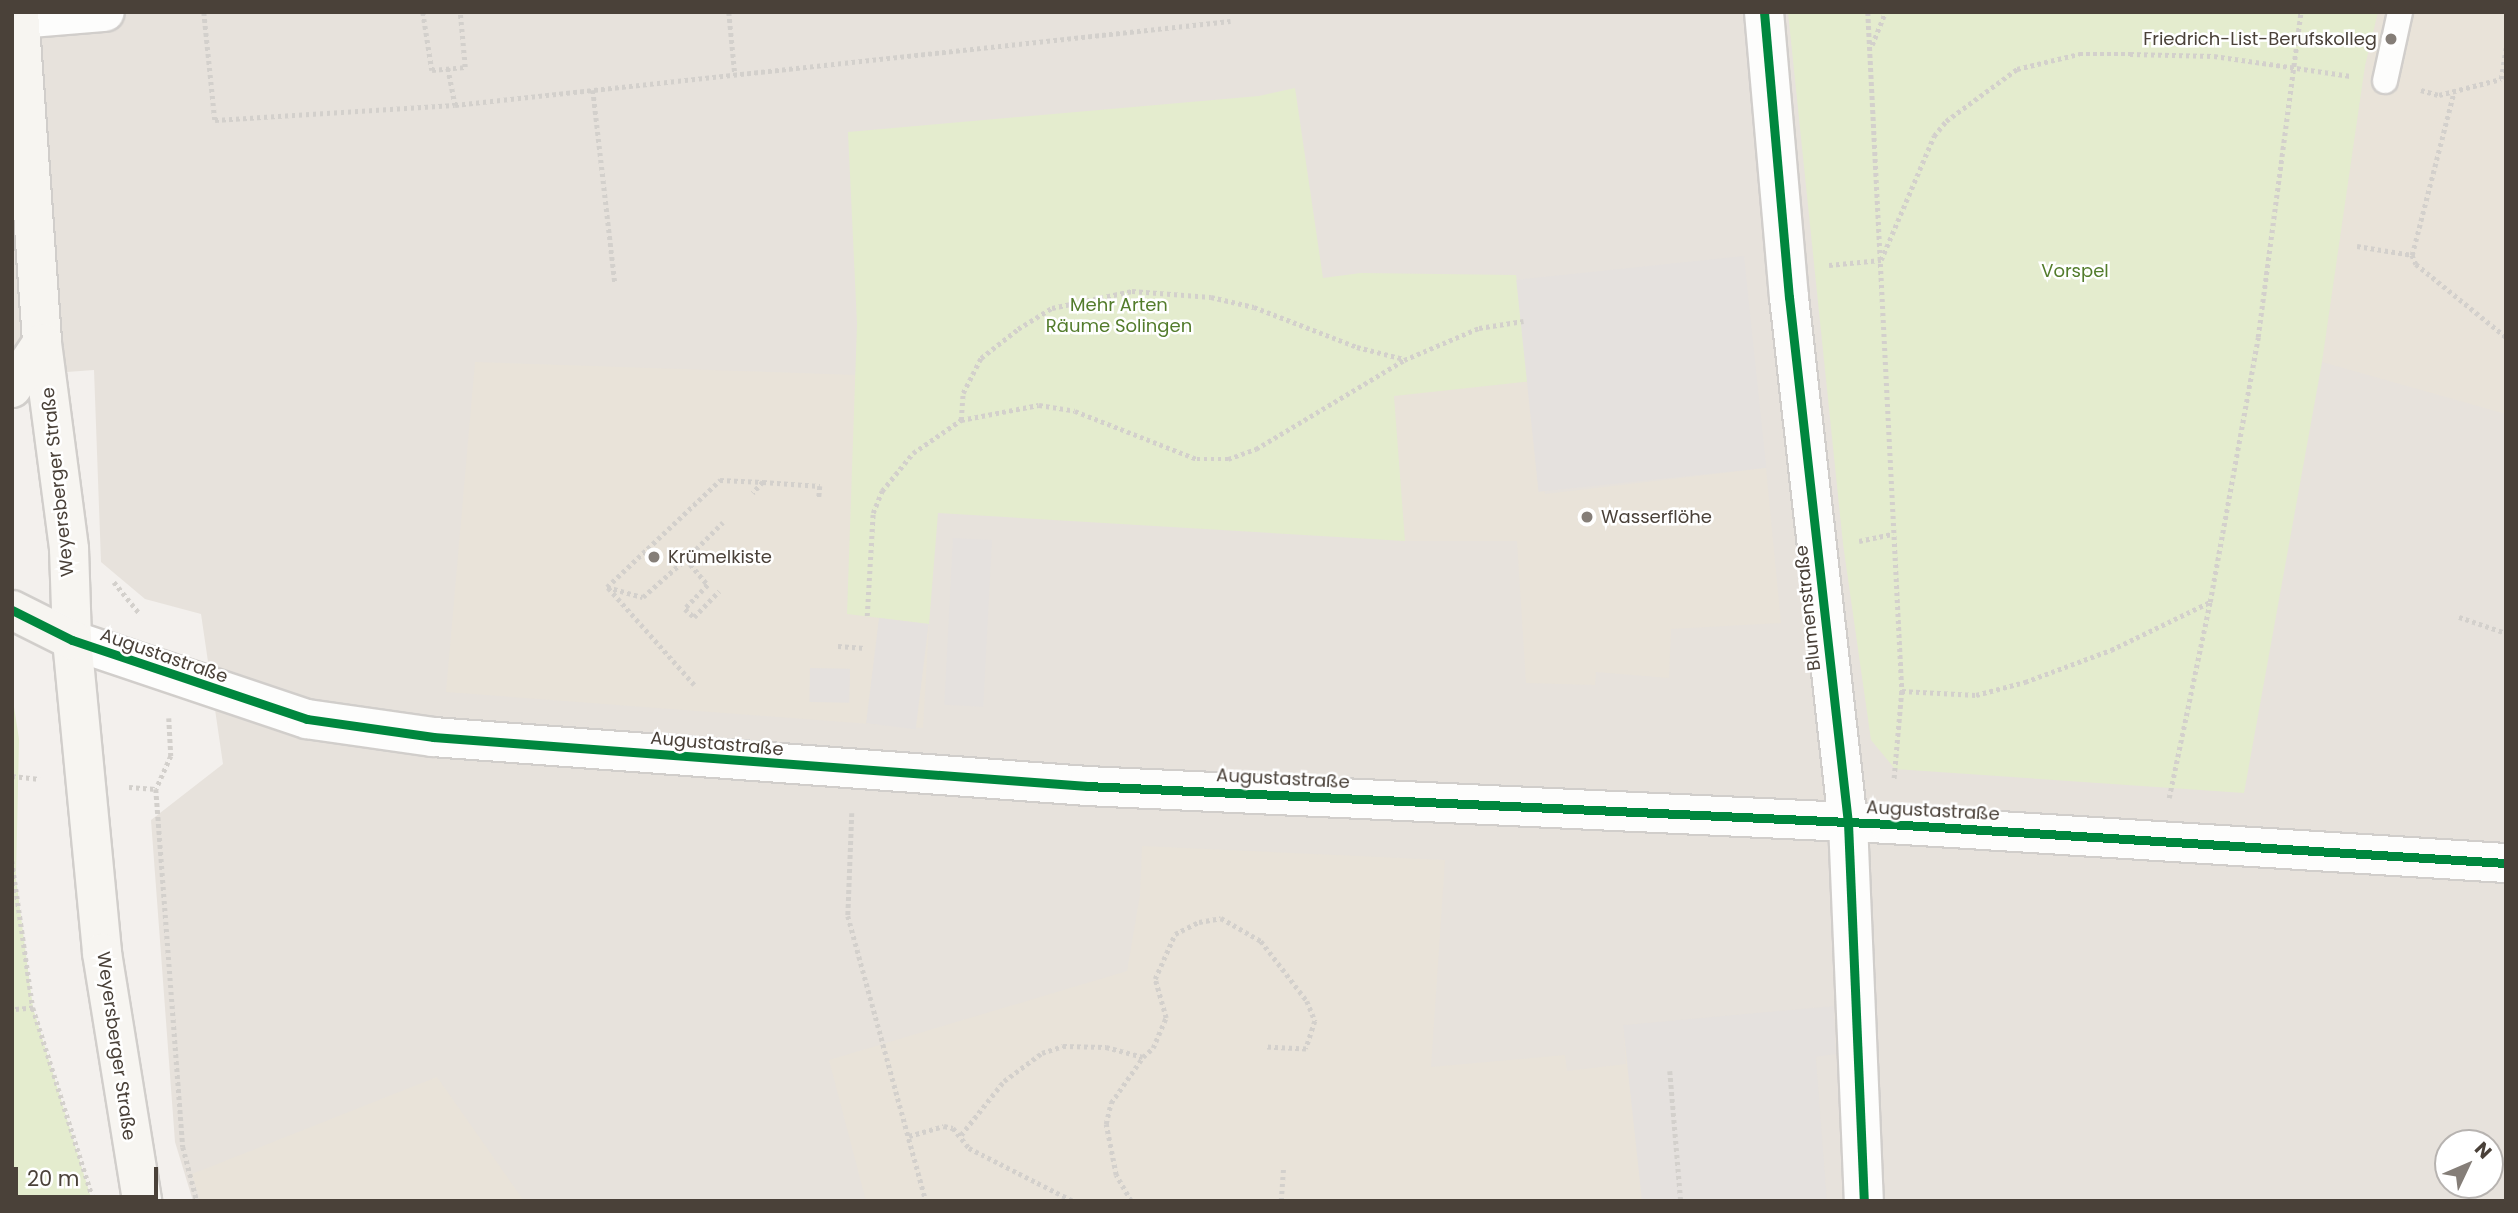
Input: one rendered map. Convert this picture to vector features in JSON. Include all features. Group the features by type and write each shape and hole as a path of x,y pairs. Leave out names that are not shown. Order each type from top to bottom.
{"street":[{"path":"19,16 106,12"},
{"name":"Blumenstraße","path":"1764,12 1789,297 1848,823 1864,1201"},
{"name":"Weyersberger Straße","path":"19,16 42,344 69,549 72,640 102,953 142,1201"},
{"path":"12,388 42,344"},
{"path":"12,610 72,640"},
{"name":"Augustastraße","path":"72,640 307,719 433,737 854,770 1889,824 2506,863"}],"lane":[{"path":"2385,81 2400,12"}],"path":[{"path":"204,12 215,120 455,105 1230,21"},
{"path":"423,12 432,70 464,67 460,12"},
{"path":"729,12 735,74"},
{"path":"1868,12 1872,46 1902,691 1889,824"},
{"path":"1872,46 1885,12"},
{"path":"2161,840 2210,602 2258,337 2301,12"},
{"path":"1881,260 1934,136 1946,121 2017,69 2079,54 2214,56 2385,81 2439,95 2501,79 2506,47"},
{"path":"448,68 455,105"},
{"path":"593,90 615,284"},
{"path":"2454,91 2412,255 2416,264 2506,337"},
{"path":"2357,246 2412,255"},
{"path":"1823,265 1881,260"},
{"path":"961,420 963,393 981,358 1018,329 1052,308 1132,291 1211,297 1254,307 1357,347 1404,360"},
{"path":"867,616 873,513 882,491 913,453 961,420 1040,405 1075,411 1197,459 1228,459 1256,449 1404,360 1479,328 1523,321"},
{"path":"607,587 720,480 820,485 819,497"},
{"path":"752,493 763,482"},
{"path":"607,587 643,597 723,522"},
{"path":"1855,542 1893,534"},
{"path":"686,559 708,585 685,609 694,617 719,591"},
{"path":"607,587 694,684"},
{"path":"1902,691 1976,695 2025,682 2111,650 2210,602"},
{"path":"2459,617 2506,633"},
{"path":"838,646 865,648"},
{"path":"171,756 156,789 183,1147 197,1201"},
{"path":"854,770 848,916 926,1201"},
{"path":"12,861 33,1008 94,1201"},
{"path":"1131,1201 1115,1175 1106,1124 1111,1102 1143,1056 1162,1035 1165,1000 1155,979 1175,934 1221,918 1261,941 1307,1001 1315,1021 1306,1049 1265,1047"},
{"path":"12,1010 33,1008"},
{"path":"961,1135 1004,1081 1042,1053 1063,1046 1106,1047 1143,1056"},
{"path":"1670,1071 1681,1201"},
{"path":"909,1136 944,1126 961,1135 980,1154 1073,1201"},
{"path":"1281,1201 1283,1169"}],"shaded area":[{"path":"12,12 2506,12 2506,1201 193,1201 175,1142 151,820 223,764 201,614 145,599 101,562 94,370 12,376"},
{"path":"2378,12 2506,12 2506,414 2322,362 2365,66"},
{"path":"1744,256 1766,468 1539,492 1516,280"},
{"name":"Krümelkiste","path":"475,362 856,375 847,614 929,624 923,728 446,692"},
{"name":"Wasserflöhe","path":"1533,381 1545,494 1766,468 1781,623 1671,629 1669,678 1596,672 1595,685 1526,683 1517,541 1405,541 1394,395"},
{"path":"953,538 992,540 983,707 944,705"},
{"path":"879,618 929,624 916,729 866,723"},
{"path":"810,668 850,669 849,703 809,702"},
{"path":"1142,846 1445,860 1431,1067 1565,1055 1567,1071 1626,1064 1623,1025 1834,1006 1836,1054 1816,1057 1827,1201 866,1201 829,1060 1127,971 1140,895"},
{"path":"1834,1006 1836,1054 1816,1057 1827,1201 1642,1201 1623,1025"},
{"path":"437,1077 524,1201 200,1201 192,1174"}],"green space":[{"name":"Vorspel","path":"1788,12 2378,12 2365,66 2322,362 2244,793 1895,769 1871,740 1843,544"},
{"name":"Mehr Arten Räume Solingen","path":"1295,88 1323,278 1361,273 1516,275 1533,381 1394,396 1405,541 938,513 929,624 847,614 857,324 848,132 1259,96"},
{"path":"12,694 19,739 16,879 33,1008 92,1201 12,1201"}],"cycle path":[{"path":"1764,12 1789,297 1848,823 1864,1201"},
{"path":"12,610 72,640 307,719 433,737 1087,786 1889,824 2506,863"}],"place":[{"name":"Friedrich-List-Berufskolleg","path":"2391,39"},
{"name":"Wasserflöhe","path":"1587,517"},
{"name":"Krümelkiste","path":"654,557"}]}
